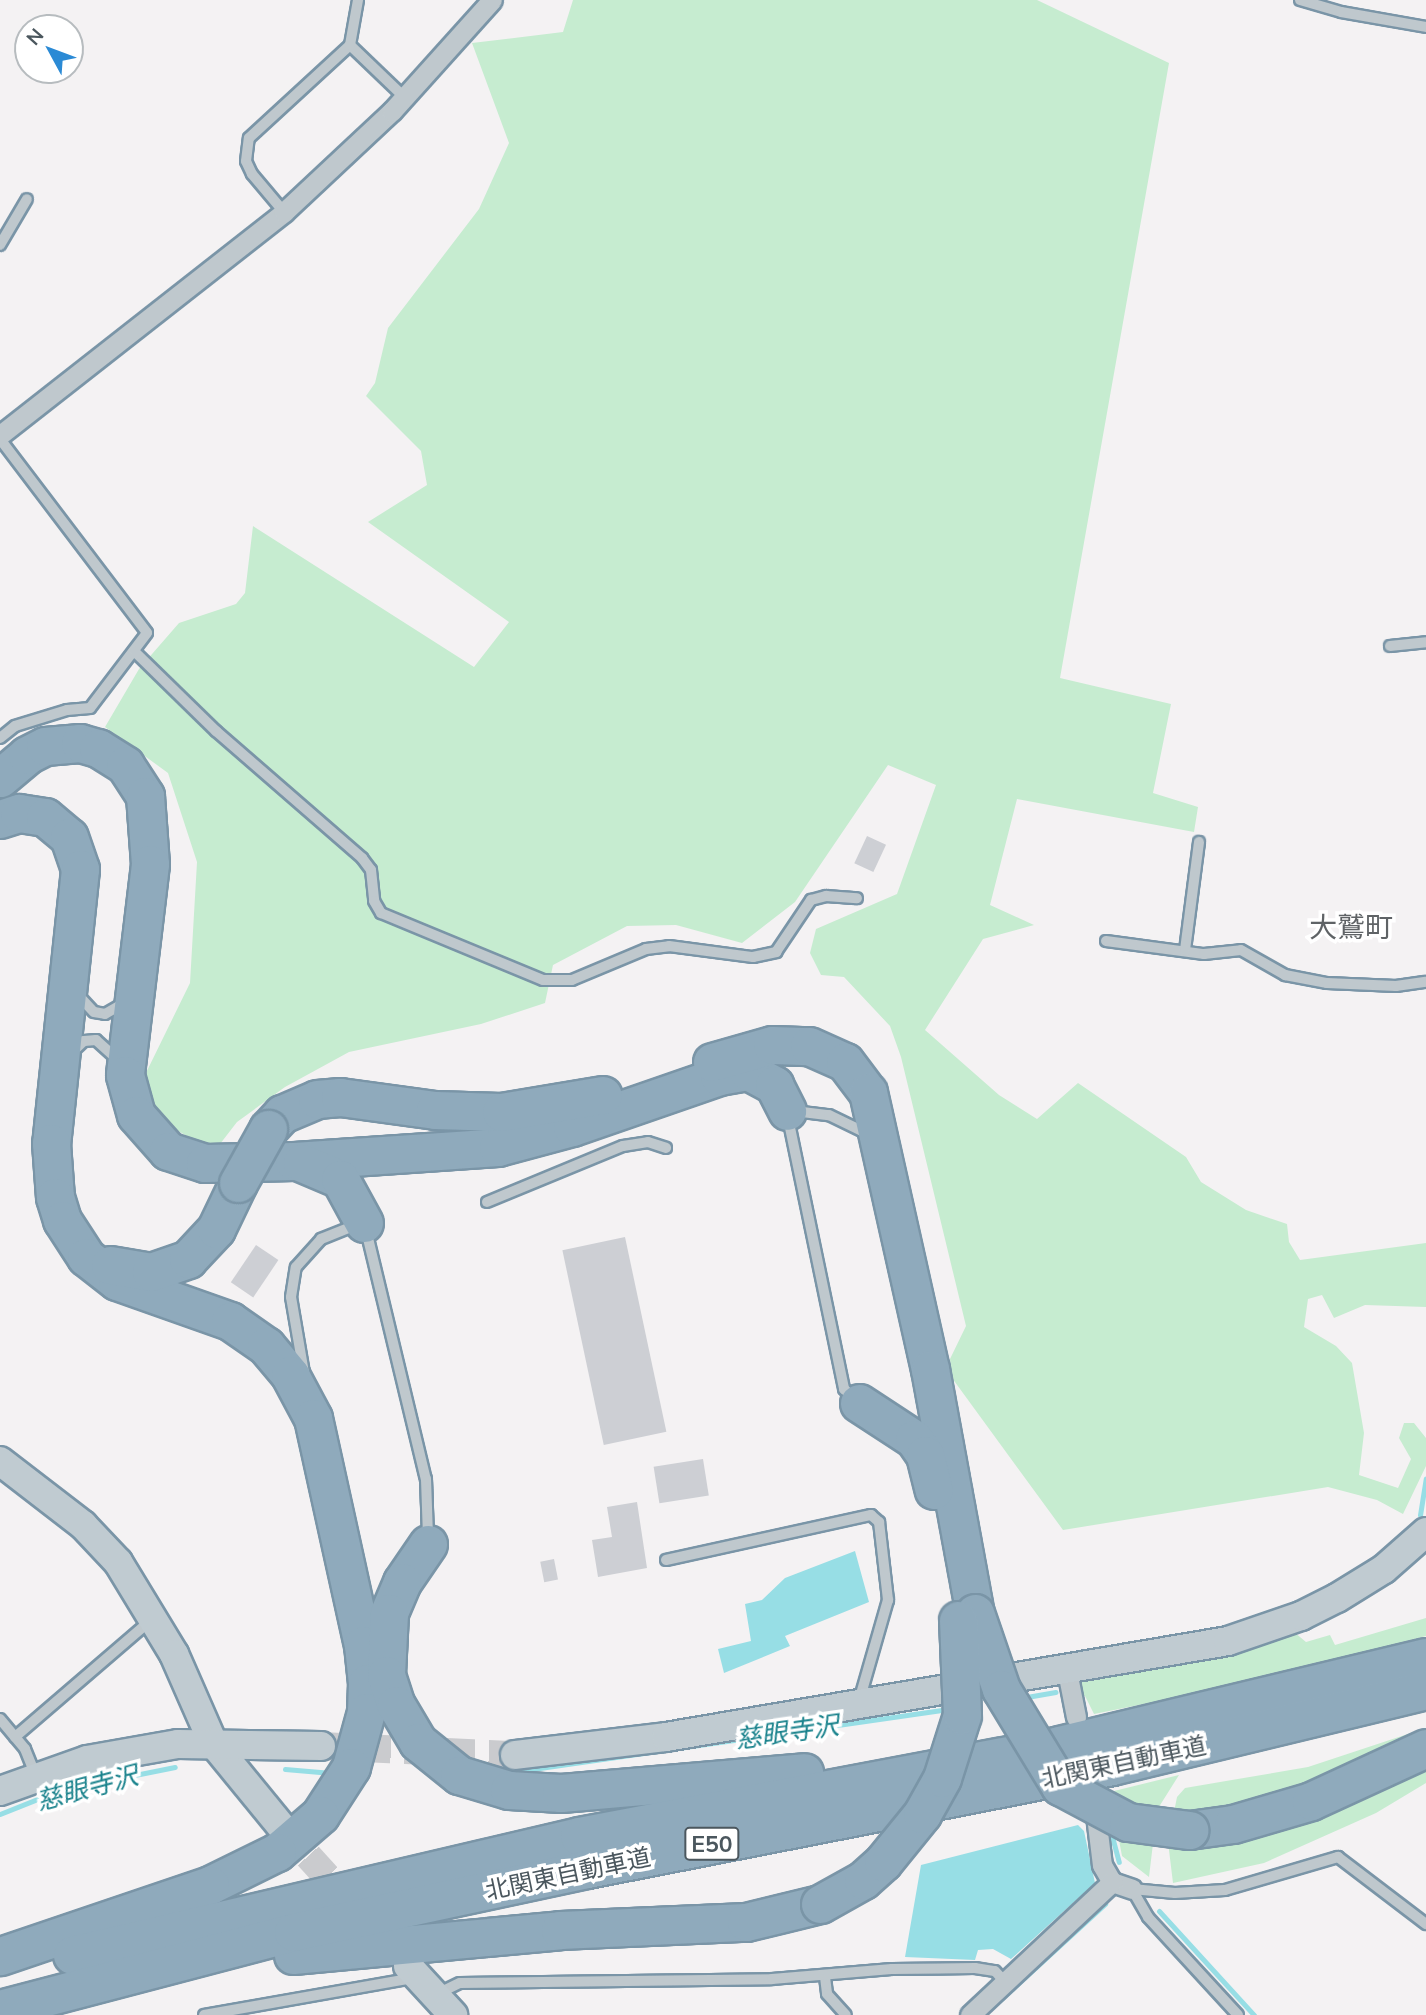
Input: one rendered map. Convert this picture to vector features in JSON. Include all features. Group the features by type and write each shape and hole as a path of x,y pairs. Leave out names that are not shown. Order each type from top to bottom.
{"highway":[{"path":"0,778 27,755 71,743 111,754 138,780 149,812 151,834 125,1075 136,1115 154,1141 168,1151 205,1163 294,1161 498,1147 572,1127 719,1076 748,1071 774,1085 787,1111"},
{"path":"0,819 19,813 45,817 69,837 76,852 81,888 52,1172 55,1197 72,1238 86,1257 117,1281 213,1314 256,1338 290,1375 313,1418 363,1645 367,1683 360,1739 336,1794 300,1834 233,1876 0,1956"},
{"path":"47,1997 144,1989 216,1970 342,1948 560,1930 746,1922 820,1904 863,1880 883,1862 922,1814 942,1778 962,1715 967,1616 875,1113 858,1076 829,1052 792,1044 749,1050 613,1092 535,1109 469,1112 340,1097 300,1105 268,1129 202,1247 168,1268 132,1271 111,1266 72,1238"},
{"path":"294,1161 325,1169 340,1179 364,1223"},
{"path":"859,1403 900,1426 925,1455 967,1616 1002,1689 1060,1786 1128,1822 1189,1830 1233,1824 1311,1801 1426,1748"},
{"path":"428,1544 410,1569 389,1614 386,1675 396,1706 418,1742 442,1763 474,1782 561,1793 771,1776 1068,1731"},
{"name":"北関東自動車道","path":"0,1975 188,1925 579,1836 1426,1657"},
{"name":"北関東自動車道","path":"0,2009 281,1935 587,1869 1112,1766 1426,1690"}],"street":[{"path":"0,437 284,212 404,97 492,0"},
{"path":"0,1461 96,1538 118,1562 154,1618 214,1743 280,1825"},
{"path":"515,1755 666,1737 1067,1671 1228,1641 1301,1616 1384,1569 1426,1532"},
{"path":"1067,1671 1068,1731"},
{"path":"0,1791 36,1777 118,1754 214,1743 321,1746"},
{"path":"1093,1794 1102,1865 1112,1882 1132,1889"},
{"path":"970,2015 1112,1882"}],"lane":[{"path":"284,212 252,174 246,161 249,138 350,45 358,0"},
{"path":"1300,0 1426,27"},
{"path":"350,45 404,97"},
{"path":"0,245 27,199"},
{"path":"0,437 147,633 90,708 67,710 15,726 0,738"},
{"path":"1390,646 1426,642"},
{"path":"134,651 216,731 362,858 371,870 374,901 382,913 543,980 572,981 646,949 669,946 753,957 776,952 811,900 826,896 858,898"},
{"path":"1185,950 1199,842"},
{"path":"1106,941 1203,954 1241,950 1285,975 1327,983 1396,986 1426,982"},
{"path":"72,976 78,996 94,1012 114,1010 135,987"},
{"path":"61,1066 76,1046 96,1040 114,1053 125,1075"},
{"path":"859,1403 844,1389 787,1111 808,1110 852,1124 883,1150"},
{"path":"487,1202 623,1146 648,1142 666,1148"},
{"path":"313,1418 290,1282 296,1267 320,1239 364,1223 426,1479 428,1544"},
{"path":"666,1560 871,1515 879,1522 888,1600 859,1706"},
{"path":"15,1737 154,1618"},
{"path":"0,1719 15,1737 36,1777"},
{"path":"1132,1889 1175,1893 1225,1890 1338,1857 1426,1924"},
{"path":"1132,1889 1148,1917 1238,2015"},
{"path":"204,2015 460,1983 825,1977 892,1969 975,1968 995,1970 1005,1982"},
{"path":"825,1977 827,1994 846,2015"}],"green space":[{"path":"573,0 1037,0 1169,63 1060,678 1171,704 1153,793 1198,807 1194,832 1017,799 990,905 1034,925 983,939 925,1030 999,1095 1037,1119 1078,1083 1186,1157 1201,1182 1246,1210 1287,1224 1289,1242 1300,1260 1426,1243 1426,1307 1365,1305 1334,1318 1322,1295 1308,1299 1304,1327 1336,1346 1352,1363 1364,1433 1359,1475 1398,1488 1411,1459 1399,1438 1404,1423 1414,1423 1426,1438 1426,1466 1403,1514 1377,1500 1328,1487 1063,1530 952,1378 950,1359 966,1326 901,1057 890,1026 844,977 821,975 810,953 816,929 897,894 936,785 888,765 795,902 742,943 676,925 627,926 553,965 545,1003 481,1024 349,1052 285,1087 237,1122 220,1144 200,1144 155,1117 142,1081 190,983 197,862 168,773 105,727 139,669 179,623 236,604 245,593 253,526 474,667 509,622 368,522 427,485 421,451 366,396 375,383 388,328 479,209 509,143 472,43 563,32"},
{"path":"1426,1618 1426,1636 1229,1687 1094,1714 1085,1696 1080,1696 1081,1680 1294,1632 1306,1642 1330,1635 1335,1645"},
{"path":"1423,1729 1371,1755 1426,1762 1426,1783 1376,1813 1264,1863 1173,1883 1168,1842 1177,1797 1185,1788 1308,1767"},
{"path":"1179,1775 1157,1810 1149,1877 1122,1856 1110,1792"}],"water":[{"path":"855,1551 869,1602 785,1636 790,1646 724,1673 718,1649 751,1641 745,1604 762,1600 785,1578"},
{"path":"1078,1825 1084,1831 1095,1883 1011,1959 993,1949 978,1950 975,1960 905,1957 921,1865"}],"building":[{"path":"867,836 886,845 873,872 854,863"},
{"path":"625,1237 666,1432 604,1445 562,1250"},
{"path":"256,1245 278,1260 253,1297 231,1282"},
{"path":"703,1459 709,1496 659,1503 654,1467"},
{"path":"637,1502 647,1568 598,1577 592,1540 612,1537 607,1507"},
{"path":"554,1559 558,1580 544,1582 540,1562"}],"waterway":[{"path":"1420,1515 1426,1478"},
{"name":"慈眼寺沢","path":"1021,1698 1055,1692"},
{"name":"慈眼寺沢","path":"519,1771 949,1709"},
{"name":"慈眼寺沢","path":"0,1814 60,1790 175,1767"},
{"name":"慈眼寺沢","path":"285,1769 323,1772"},
{"name":"慈眼寺沢","path":"1110,1829 1119,1862"},
{"path":"999,2001 1105,1904"},
{"path":"1159,1911 1254,2015"}],"tunnel":[{"path":"321,1746 515,1755"},
{"path":"280,1825 352,1904"}],"district":[{"name":"大鷲町","path":"1351,927"}]}
